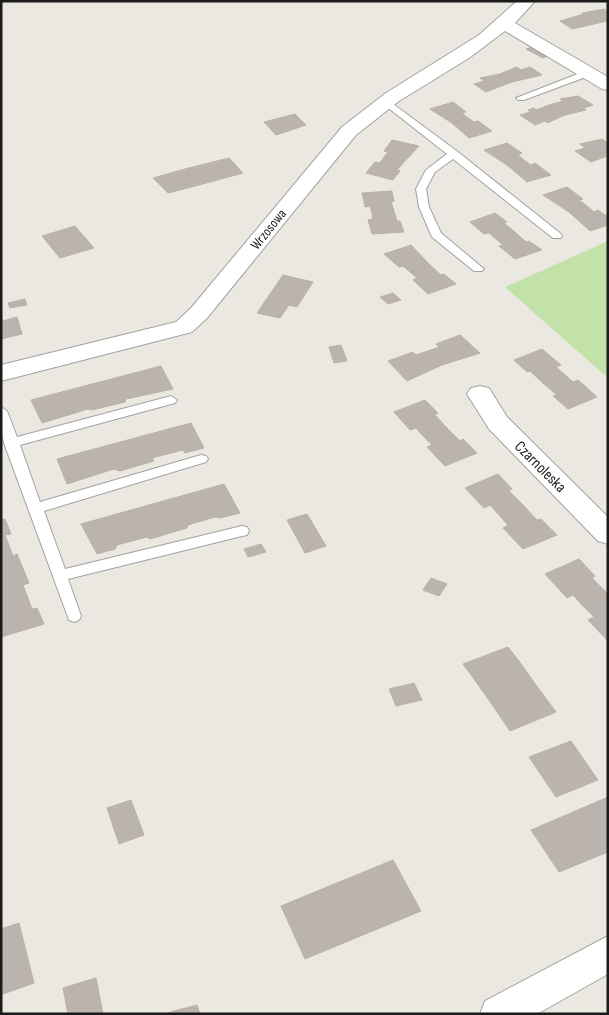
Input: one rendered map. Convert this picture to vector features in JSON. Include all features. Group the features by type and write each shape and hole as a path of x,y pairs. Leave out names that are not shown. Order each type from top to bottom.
{"street":[{"name":"Wrzosowa","path":"1,372 184,328 199,313 349,131 368,112 459,58 505,24 527,1"},
{"path":"505,24 600,79"},
{"name":"Czarnoleska","path":"480,394 498,423 608,534"},
{"path":"499,1014 608,954"}],"lane":[{"path":"521,98 600,79"},
{"path":"385,101 557,236"},
{"path":"454,154 431,170 421,189 424,208 436,235 478,269"},
{"path":"11,443 171,400"},
{"path":"1,411 74,616"},
{"path":"35,509 201,459"},
{"path":"60,576 242,531"}],"green space":[{"path":"608,241 608,378 505,287"}],"building":[{"path":"604,9 608,11 608,21 572,29 560,21 584,14 582,13"},
{"path":"532,47 548,56 543,58 526,49"},
{"path":"517,67 521,70 530,67 542,75 512,82 500,74"},
{"path":"500,74 512,82 486,92 474,84 484,81 480,78"},
{"path":"578,96 593,105 584,108 586,110 565,115 549,105 563,101 560,99"},
{"path":"453,102 466,112 462,113 468,118 452,123 430,109"},
{"path":"549,105 565,115 547,123 545,121 535,125 520,115 530,112 528,110 534,108 536,110"},
{"path":"295,114 306,125 276,135 264,122"},
{"path":"468,118 474,122 478,121 492,131 469,138 452,123"},
{"path":"602,139 608,143 608,153 604,154 607,156 591,162 575,151 585,148 580,144"},
{"path":"392,140 419,146 404,162 384,157 388,152 384,151"},
{"path":"507,143 522,153 518,155 524,160 507,165 484,150"},
{"path":"384,157 404,162 397,170 400,171 393,180 366,173 375,162 380,163"},
{"path":"229,158 243,173 199,185 185,169"},
{"path":"524,160 531,165 535,163 551,175 527,182 507,165"},
{"path":"185,169 199,185 168,193 153,178"},
{"path":"567,187 583,199 579,200 587,206 569,212 543,195"},
{"path":"392,191 394,201 391,202 394,211 372,213 370,206 365,207 362,193"},
{"path":"587,206 594,212 598,210 608,217 608,225 590,231 569,212"},
{"path":"394,211 397,221 400,221 404,232 372,234 368,220 373,219 372,213"},
{"path":"495,213 507,222 504,223 515,232 496,239 489,233 484,234 470,222"},
{"path":"75,226 94,248 60,258 42,236"},
{"path":"515,232 526,242 529,241 542,250 515,259 499,246 503,245 496,239"},
{"path":"411,245 430,265 410,272 403,266 399,267 384,254"},
{"path":"430,265 441,275 444,274 456,284 428,294 413,280 417,278 410,272"},
{"path":"283,275 313,282 297,307 289,305 280,318 257,313"},
{"path":"393,293 401,300 388,304 380,297"},
{"path":"25,299 27,305 10,308 8,303"},
{"path":"1,317 3,321 17,317 22,334 1,339"},
{"path":"460,335 480,353 442,365 428,351 439,347 436,344"},
{"path":"341,345 347,361 334,363 329,347"},
{"path":"542,349 561,365 556,367 564,374 543,383 514,360"},
{"path":"428,351 442,365 407,381 388,361 413,352 416,355"},
{"path":"161,366 173,389 126,399 125,402 92,410 88,409 42,423 31,400"},
{"path":"564,374 573,382 578,380 597,397 568,409 553,396 557,395 543,383"},
{"path":"425,400 438,413 435,415 447,428 424,437 416,428 410,430 394,412"},
{"path":"191,423 204,448 185,453 183,450 152,458 154,461 120,471 114,469 67,484 57,459"},
{"path":"447,428 460,441 463,439 477,453 445,466 427,447 432,445 424,437"},
{"path":"498,474 512,489 509,491 523,505 499,515 490,505 484,508 465,488"},
{"path":"224,484 240,513 220,518 215,517 150,539 147,537 117,545 115,549 97,554 81,524"},
{"path":"523,505 537,520 541,519 557,535 523,549 503,528 508,525 499,515"},
{"path":"307,514 326,546 305,553 287,520"},
{"path":"5,519 11,534 5,535 13,556 17,554 29,583 23,585 32,609 37,608 44,624 1,637 1,520"},
{"path":"261,544 266,552 248,557 244,549"},
{"path":"579,559 595,576 592,578 608,594 583,606 573,595 567,598 545,574"},
{"path":"431,578 447,584 439,596 423,590"},
{"path":"608,594 608,641 588,620 594,617 583,606"},
{"path":"508,647 519,661 474,679 463,664"},
{"path":"519,661 536,685 491,703 474,679"},
{"path":"414,683 422,700 396,706 389,689"},
{"path":"536,685 556,712 510,731 491,703"},
{"path":"571,741 598,780 556,797 529,757"},
{"path":"608,797 608,852 559,872 531,830"},
{"path":"131,800 144,835 119,844 107,808"},
{"path":"393,860 421,911 358,937 332,885"},
{"path":"332,885 358,937 305,959 281,906"},
{"path":"19,923 34,983 3,994 1,929"},
{"path":"96,978 103,1014 68,1014 63,988"},
{"path":"197,1005 200,1014 166,1014 174,1011"}]}
